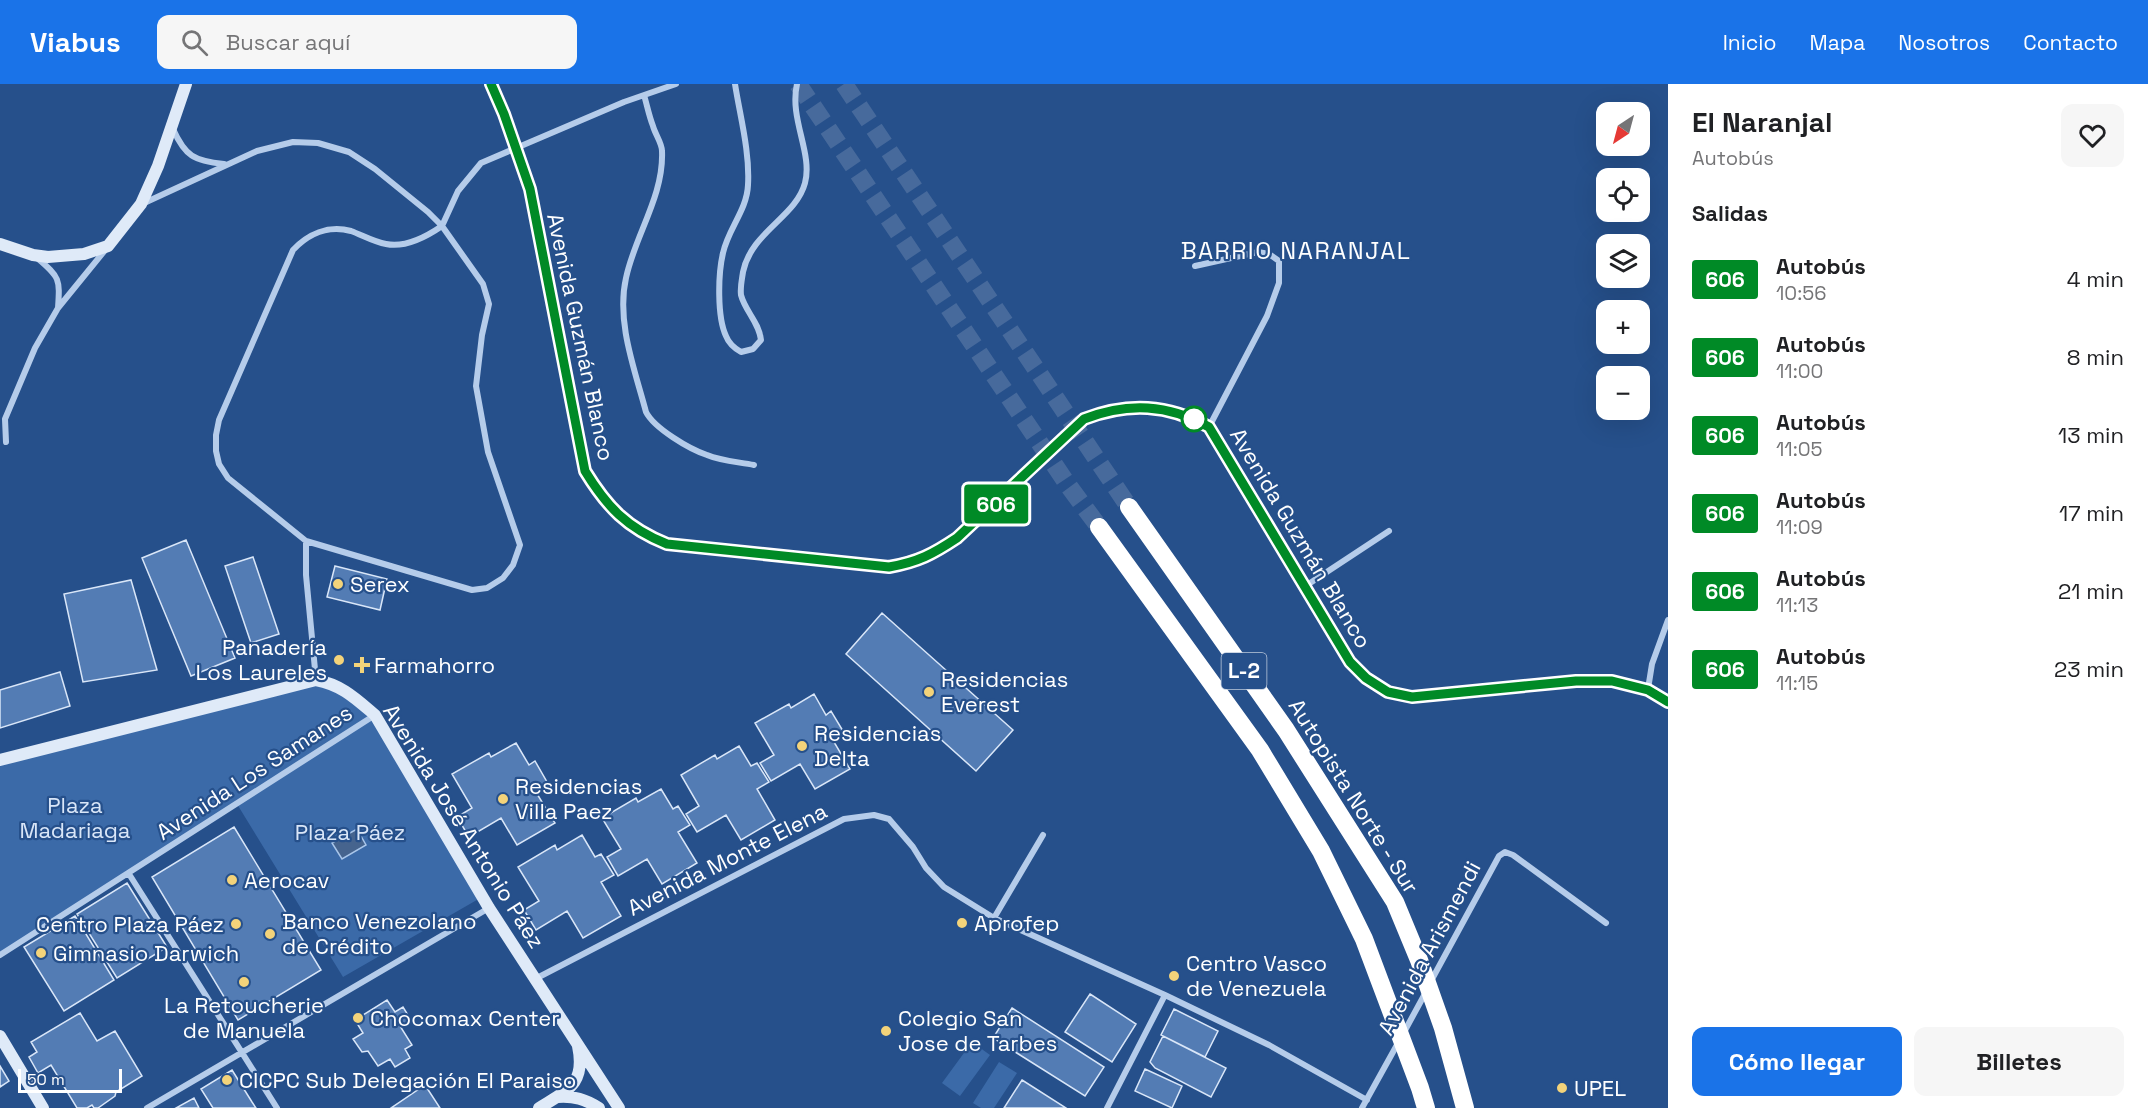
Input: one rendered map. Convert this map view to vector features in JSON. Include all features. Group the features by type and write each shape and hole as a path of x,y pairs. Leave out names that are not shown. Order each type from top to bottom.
{"highway":[{"name":"Autopista Norte - Sur","path":"1129,507 1286,730 1356,837 1395,902 1443,1028 1465,1104"},
{"name":"L-2","path":"1099,527 1260,750 1321,851 1364,939 1426,1108"}],"street":[{"path":"6,442 5,420 35,348 58,308 141,204 158,166 186,84"},
{"name":"Avenida Guzmán Blanco","path":"491,84 530,189 585,471 610,508 627,523 648,536 667,544 889,567 914,562 957,538 1084,419 1107,410 1140,408 1169,410 1191,417 1209,427 1350,662 1366,678 1388,692 1412,697 1576,681 1612,681 1648,690 1668,702"},
{"path":"141,204 257,151 293,142 318,143 349,152 375,168 442,226 483,284 489,304 482,334 476,386 488,452 520,545 513,565 503,578 487,588 472,590 306,541 228,478 219,464 216,450 219,420 293,250 304,238 322,230 349,231 387,244 407,243 428,236 442,226 458,191 481,163 624,102 676,84"},
{"path":"735,84 748,170 748,187 745,202 723,254 721,305 725,334 732,346 741,352 753,349 761,340 760,329 741,296 741,282 746,261 753,246 800,196 805,184 807,170 794,106 796,84"},
{"path":"644,95 662,149 660,180 640,231 625,279 624,310 626,332 646,412 651,421 663,431 707,455 754,465"},
{"path":"172,126 179,142 189,155 225,165"},
{"path":"0,244 33,255 48,257 84,254 108,246"},
{"path":"1195,266 1257,252 1269,254 1280,261 1279,283 1267,316 1209,427"},
{"path":"33,255 47,267 59,284 58,308"},
{"path":"1304,588 1389,531"},
{"path":"0,760 316,680 306,575 306,541"},
{"path":"1648,690 1652,664 1668,620"},
{"name":"Avenida José Antonio Páez","path":"316,680 333,683 348,692 375,716 489,908 619,1108"},
{"name":"Avenida Los Samanes","path":"0,955 375,716"},
{"name":"Avenida Monte Elena","path":"535,980 844,819 874,815 889,819 913,847 926,868 944,887 994,918 1269,1045 1367,1100"},
{"path":"994,918 1043,835"},
{"name":"Avenida Arismendi","path":"1362,1108 1499,856 1505,852 1513,855 1606,923"},
{"path":"129,874 277,1108"},
{"path":"147,1108 489,908"},
{"path":"1107,1108 1165,995"},
{"path":"0,1036 43,1108"},
{"path":"539,1108 571,1087 577,1079 581,1070 578,1042"},
{"path":"557,1097 581,1098 599,1108"}],"green space":[{"path":"316,680 375,715 482,897 343,977 237,804 0,955 0,760"},
{"path":"972,1042 990,1055 960,1096 942,1083"},
{"path":"999,1062 1017,1073 994,1108 981,1108 973,1103"}],"shaded area":[{"path":"357,829 366,845 342,859 332,843"}],"building":[{"path":"186,540 235,658 191,676 142,558"},
{"path":"253,557 279,634 251,643 225,566"},
{"path":"335,566 387,579 380,610 327,597"},
{"path":"131,580 157,670 83,682 64,594"},
{"name":"Residencias Everest","path":"882,613 1013,730 976,771 846,654"},
{"path":"60,672 70,706 0,728 0,690"},
{"name":"Residencias Delta","path":"814,694 826,715 831,711 843,731 831,737 850,769 815,789 800,764 771,781 760,763 774,755 755,723 789,704 791,708"},
{"name":"Residencias Villa Paez","path":"516,743 529,765 535,761 547,782 534,789 555,823 517,845 501,818 469,837 457,817 472,808 452,774 489,753 491,757"},
{"path":"739,746 751,766 757,763 769,782 757,789 775,820 741,840 726,815 697,832 686,814 699,806 681,775 715,755 717,759"},
{"path":"661,789 673,809 678,806 690,825 678,832 697,863 662,884 647,859 618,876 607,857 621,849 602,818 636,798 638,802"},
{"name":"Centro Plaza Páez","path":"234,827 321,970 238,1020 152,877"},
{"path":"582,835 595,857 601,854 614,875 601,882 621,916 583,938 567,911 536,930 524,910 539,901 518,867 555,845 557,850"},
{"path":"127,883 167,947 117,978 77,914"},
{"path":"75,916 114,980 64,1011 24,947"},
{"path":"1090,994 1136,1024 1112,1062 1065,1032"},
{"path":"387,1000 395,1012 403,1007 411,1020 400,1026 412,1045 405,1049 410,1058 395,1067 390,1059 378,1066 368,1051 362,1052 353,1039 363,1033 355,1020"},
{"path":"1012,1008 1104,1067 1085,1096 993,1038"},
{"path":"1174,1009 1218,1031 1205,1057 1161,1035"},
{"path":"80,1013 97,1041 115,1031 142,1076 116,1092 115,1096 98,1108 92,1105 87,1108 77,1108 51,1065 38,1073 29,1057 37,1052 31,1042"},
{"path":"1163,1036 1226,1068 1211,1097 1155,1068 1150,1062"},
{"path":"0,1066 9,1081 0,1087"},
{"path":"1145,1069 1182,1086 1172,1108 1135,1091"},
{"name":"CICPC Sub Delegación El Paraiso","path":"232,1070 256,1108 213,1108 201,1089"},
{"path":"1022,1080 1066,1108 1004,1108"},
{"path":"425,1085 440,1108 391,1108"},
{"path":"194,1098 199,1108 176,1108"}],"tunnel":[{"path":"798,84 1068,485 1099,527"},
{"path":"844,84 1129,507"}],"bus line":[{"name":"606","path":"491,84 530,189 585,471 610,508 627,523 648,536 667,544 889,567 914,562 957,538 1084,419 1107,410 1140,408 1169,410 1191,417 1209,427 1350,662 1366,678 1388,692 1412,697 1576,681 1612,681 1648,690 1668,702"}],"place":[{"name":"Serex","path":"338,584"},
{"name":"Panadería Los Laureles","path":"339,660"},
{"name":"Farmahorro","path":"362,665"},
{"name":"Residencias Everest","path":"929,692"},
{"name":"Residencias Delta","path":"802,746"},
{"name":"Residencias Villa Paez","path":"503,799"},
{"name":"Aerocav","path":"232,880"},
{"name":"Aprofep","path":"962,923"},
{"name":"Centro Plaza Páez","path":"236,924"},
{"name":"Banco Venezolano de Crédito","path":"270,934"},
{"name":"Gimnasio Darwich","path":"41,953"},
{"name":"Centro Vasco de Venezuela","path":"1174,976"},
{"name":"La Retoucherie de Manuela","path":"244,982"},
{"name":"Chocomax Center","path":"358,1018"},
{"name":"Colegio San Jose de Tarbes","path":"886,1031"},
{"name":"CICPC Sub Delegación El Paraiso","path":"227,1080"},
{"name":"UPEL","path":"1562,1088"}],"district":[{"name":"BARRIO NARANJAL","path":"1296,251"}],"park label":[{"name":"Plaza Madariaga","path":"75,818"},
{"name":"Plaza Páez","path":"350,832"}]}
